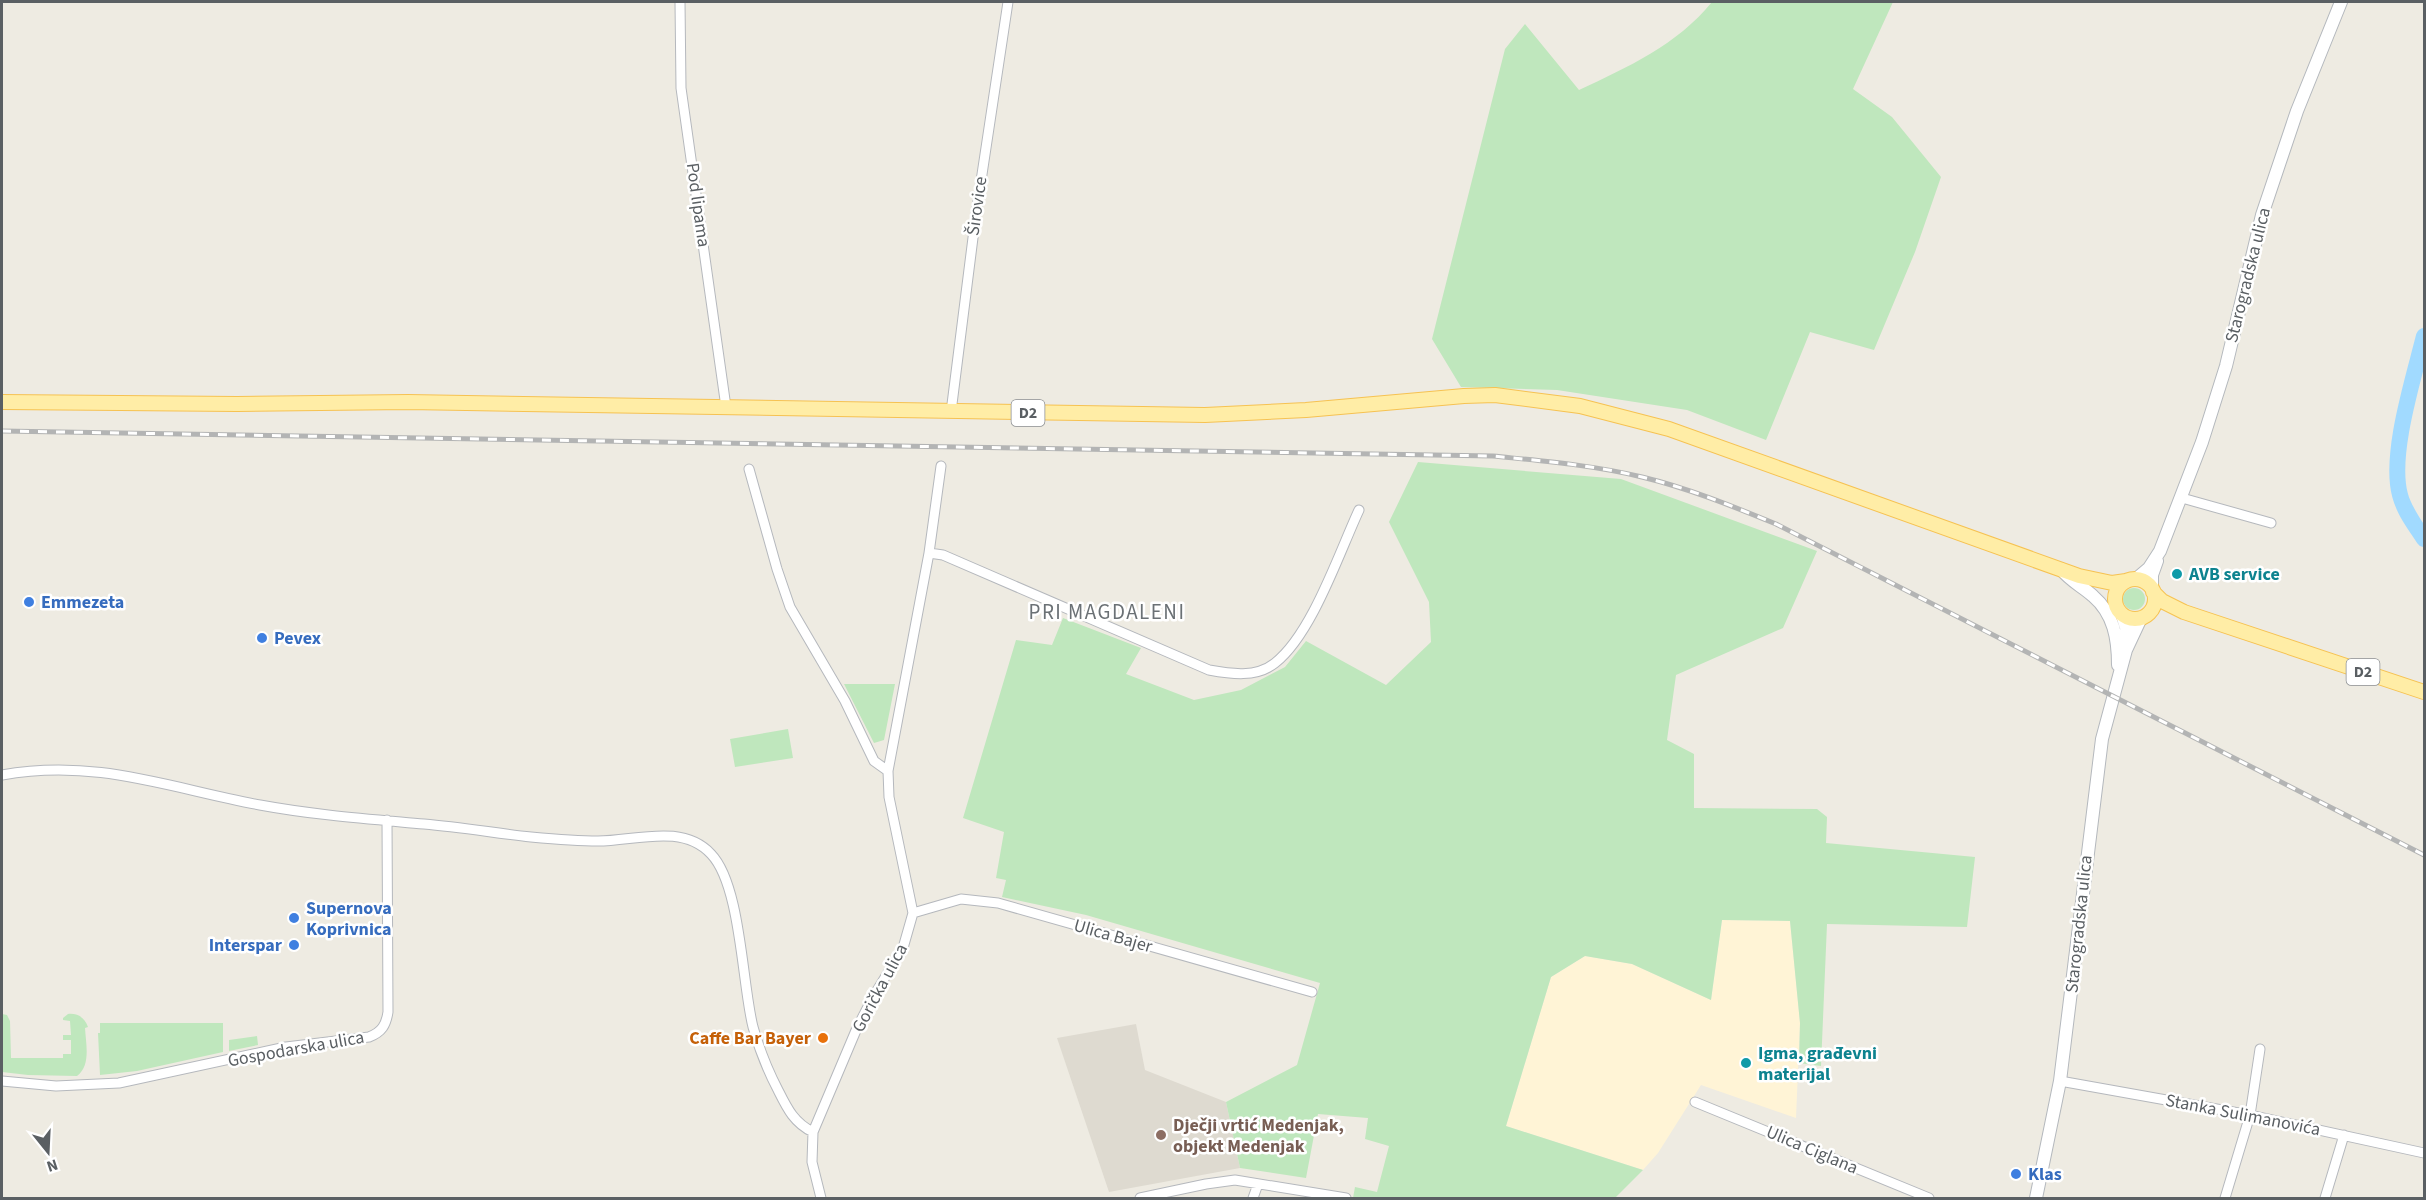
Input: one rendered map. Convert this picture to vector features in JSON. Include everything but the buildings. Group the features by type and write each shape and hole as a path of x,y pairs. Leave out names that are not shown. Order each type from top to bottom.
{"main road":[{"name":"Starogradska ulica","path":"2153,591 2152,575 2182,498 2226,366 2262,215 2297,111 2342,2"},
{"name":"D2","path":"2,400 237,404 408,402 1205,415 1270,413 1455,396 1495,395 1539,399 1580,406 1670,429 2079,576 2112,583 2131,580 2148,584 2162,601 2184,612 2424,692"},
{"name":"Starogradska ulica","path":"2131,580 2149,568 2160,551"},
{"path":"2061,569 2069,579 2094,596 2110,616 2117,645 2119,676"},
{"name":"D2","path":"2079,576 2115,602 2122,615 2135,619 2146,615 2184,612"},
{"path":"2115,602 2117,590 2131,580"},
{"path":"2146,615 2155,599 2153,591"},
{"name":"Starogradska ulica","path":"2122,615 2126,627 2126,650"},
{"name":"Starogradska ulica","path":"2036,1198 2060,1081 2102,739 2126,650 2146,615"}],"street":[{"name":"Pod lipama","path":"680,2 681,88 726,407"},
{"name":"Širovice","path":"951,412 976,214 1008,2"},
{"name":"Gorička ulica","path":"821,1198 814,1177 811,1146 813,1132 857,1028 903,948 913,913 889,797 888,771 929,553 941,466"},
{"path":"749,469 790,607 845,701 874,761 888,771"},
{"path":"2182,498 2271,523"},
{"path":"929,553 937,553 964,564 1209,670 1235,675 1257,671 1274,663 1293,644 1311,615 1359,510"},
{"path":"2,775 28,771 87,770 167,783 261,806 534,837 621,840 663,835 688,840 703,847 716,860 726,879 753,1028 774,1083 797,1123 813,1132"},
{"name":"Gospodarska ulica","path":"2,1081 56,1086 119,1083 286,1047 369,1037 378,1033 386,1023 388,1011 387,820"},
{"name":"Ulica Bajer","path":"913,913 961,899 998,903 1312,992"},
{"path":"2225,1198 2250,1115 2260,1049"},
{"name":"Stanka Sulimanovića","path":"2060,1081 2250,1115 2424,1153"},
{"name":"Ulica Ciglana","path":"1695,1102 1929,1198"},
{"path":"2325,1198 2344,1135"},
{"path":"1140,1198 1235,1180 1346,1198"},
{"path":"1253,1198 1258,1184"}],"shaded area":[{"path":"1722,920 1790,921 1800,1023 1796,1118 1701,1085 1658,1153 1643,1170 1506,1126 1551,977 1585,956 1632,964 1711,1000"},
{"name":"Dječji vrtić Medenjak, objekt Medenjak","path":"1136,1024 1145,1070 1226,1102 1240,1168 1109,1192 1057,1038"}],"green space":[{"path":"1712,2 1893,2 1853,89 1892,117 1941,177 1915,252 1874,350 1810,332 1766,440 1687,410 1557,390 1461,387 1432,339 1505,49 1525,24 1579,90 1651,54 1683,31"},
{"path":"1418,462 1621,479 1817,551 1783,628 1676,675 1667,740 1694,754 1694,808 1817,809 1827,817 1826,843 1975,857 1967,927 1827,924 1821,1066 1799,1063 1800,1023 1790,921 1722,920 1711,1000 1632,964 1585,956 1551,977 1506,1126 1643,1170 1615,1198 1353,1198 1355,1187 1377,1192 1389,1146 1365,1139 1368,1118 1318,1114 1306,1178 1240,1168 1226,1102 1297,1065 1320,983 1086,915 1002,897 1006,880 996,878 1004,832 963,818 1016,640 1052,645 1063,618 1141,648 1126,674 1194,700 1241,690 1285,667 1306,641 1386,685 1431,642 1429,602 1389,522"},
{"path":"2134,588 2142,591 2145,599 2142,607 2134,610 2126,607 2123,599 2126,591"},
{"path":"844,684 895,684 884,740 874,743"},
{"path":"788,729 793,758 735,767 730,739"},
{"path":"2,1014 7,1015 10,1021 11,1058 63,1058 63,1054 71,1054 71,1040 63,1040 63,1035 71,1035 70,1021 63,1020 63,1018 68,1014 81,1017 88,1027 85,1028 86,1061 81,1072 77,1076 2,1072"},
{"path":"100,1023 223,1023 223,1052 137,1071 100,1075 98,1033 100,1033"},
{"path":"257,1036 258,1045 229,1051 229,1040"}],"waterway":[{"path":"2424,336 2400,437 2397,478 2404,507 2424,539"}],"railway":[{"path":"2,431 1493,456 1605,469 1676,486 1776,524 2424,855"}],"place":[{"name":"AVB service","path":"2177,574"},
{"name":"Emmezeta","path":"29,602"},
{"name":"Pevex","path":"262,638"},
{"name":"Supernova Koprivnica","path":"294,918"},
{"name":"Interspar","path":"294,945"},
{"name":"Caffe Bar Bayer","path":"823,1038"},
{"name":"Igma, građevni materijal","path":"1746,1063"},
{"name":"Dječji vrtić Medenjak, objekt Medenjak","path":"1161,1135"},
{"name":"Klas","path":"2016,1174"}],"district":[{"name":"PRI MAGDALENI","path":"1107,612"}]}
